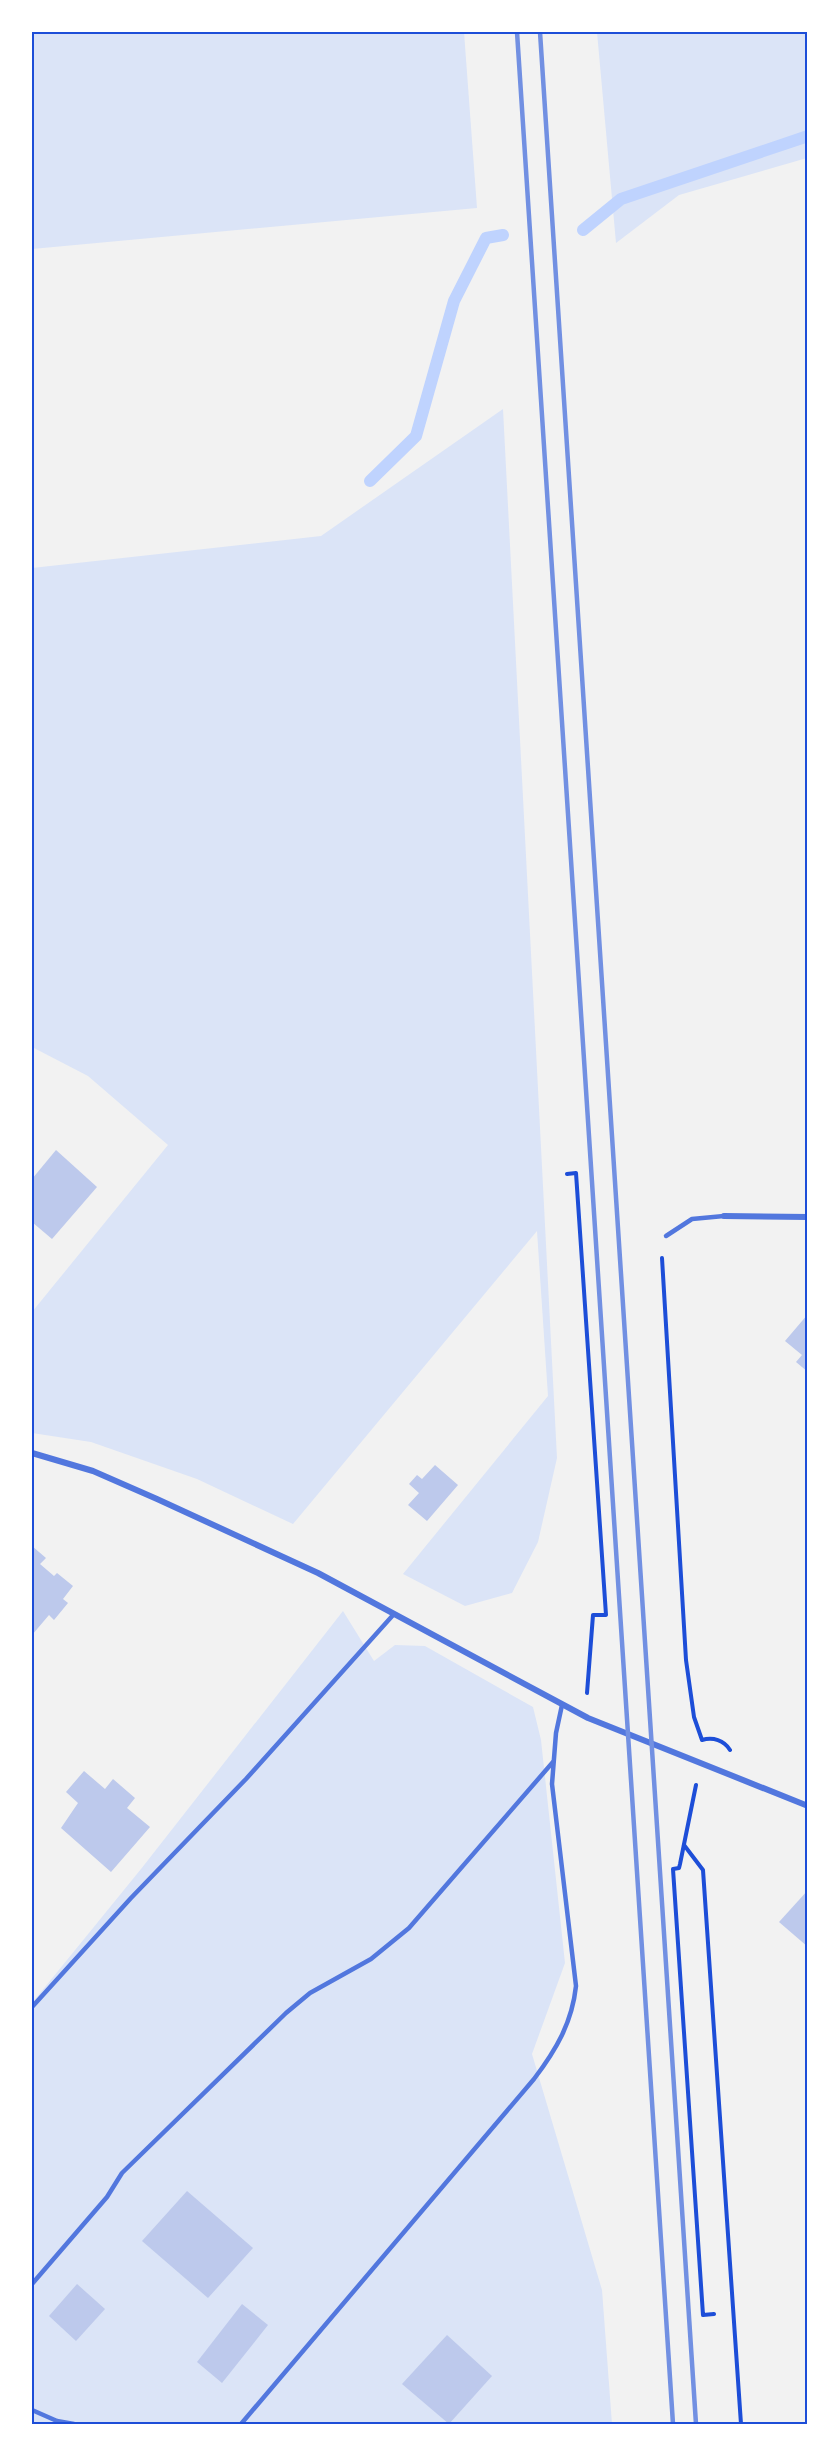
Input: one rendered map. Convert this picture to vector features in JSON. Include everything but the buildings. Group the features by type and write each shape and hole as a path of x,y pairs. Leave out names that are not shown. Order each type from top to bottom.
{"street":[{"path":"724,1216 807,1218"},
{"path":"32,1453 93,1471 139,1490 318,1573 562,1705 652,1745 807,1806"}],"lane":[{"path":"666,1236 692,1219 724,1216"},
{"path":"32,2007 123,1906 246,1779 394,1614"},
{"path":"241,2424 534,2079 559,2043 572,2011 576,1978 552,1784 555,1733 562,1705"},
{"path":"32,2284 107,2197 122,2174 253,2044 310,1993 371,1959 409,1928 553,1762"},
{"path":"32,2410 57,2421 74,2424"}],"path":[{"path":"567,1174 576,1173 606,1615 593,1615 587,1693"},
{"path":"666,1236 661,1248 686,1660 694,1717 702,1740"},
{"path":"703,1787 697,1785 679,1868 673,1869 703,2315 714,2314"},
{"path":"684,1845 703,1870 741,2424"}],"shaded area":[{"path":"32,32 464,32 477,208 32,249"},
{"path":"597,32 807,32 807,158 679,195 616,243"},
{"path":"503,409 557,1458 538,1542 512,1593 465,1606 403,1574 548,1396 537,1231 293,1524 197,1479 91,1442 32,1433 32,1312 168,1145 88,1076 32,1047 32,568 321,536"},
{"path":"343,1611 374,1661 395,1645 425,1646 533,1707 541,1740 565,1963 532,2054 602,2290 612,2424 32,2424 32,2003 141,1869"}],"waterway":[{"path":"583,230 621,199 808,136"},
{"path":"370,481 416,436 454,301 486,238 503,235"}],"railway":[{"path":"517,32 673,2424"},
{"path":"540,32 696,2424"}]}
